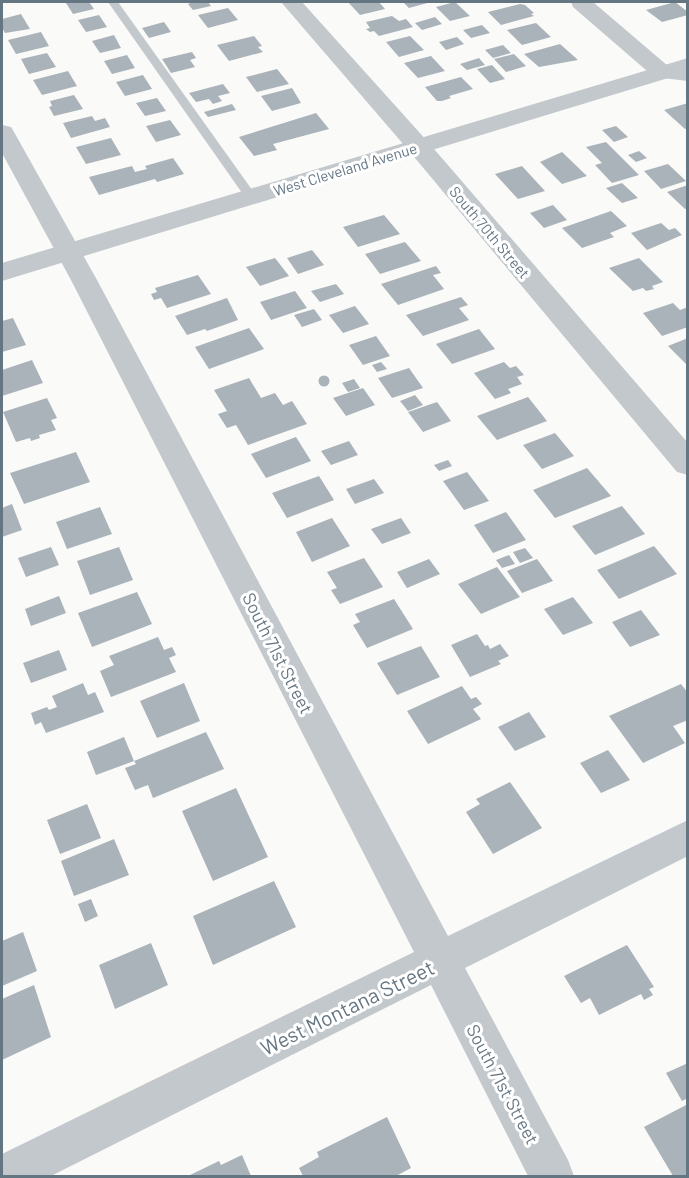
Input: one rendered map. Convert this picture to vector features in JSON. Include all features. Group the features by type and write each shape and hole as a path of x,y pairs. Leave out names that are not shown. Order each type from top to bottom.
{"street":[{"name":"South 70th Street","path":"291,2 419,147 687,464"},
{"path":"581,2 662,72 687,74"},
{"name":"West Cleveland Avenue","path":"2,272 687,65"},
{"name":"South 71st Street","path":"2,132 69,252 552,1176"},
{"name":"West Montana Street","path":"5,1176 687,837"}],"lane":[{"path":"113,2 251,197"}],"building":[{"path":"89,2 94,9 73,14 66,3"},
{"path":"208,2 211,6 193,10 188,4"},
{"path":"348,2 379,2 385,9 360,15"},
{"path":"403,2 431,2 409,8"},
{"path":"455,2 470,16 450,21 436,7"},
{"path":"675,2 688,12 688,15 662,22 646,10"},
{"path":"520,4 525,5 534,13 531,14 534,16 501,25 488,12"},
{"path":"228,8 238,20 208,28 198,15"},
{"path":"21,14 30,29 5,33 2,28 2,19"},
{"path":"99,15 107,27 86,32 78,20"},
{"path":"392,16 399,21 406,19 413,27 379,36 374,31 370,32 366,29 370,28 366,22"},
{"path":"435,17 442,24 422,30 415,23"},
{"path":"164,22 171,32 149,38 142,28"},
{"path":"536,23 551,37 522,45 507,30"},
{"path":"482,25 490,33 471,38 463,30"},
{"path":"41,32 49,46 16,54 8,40"},
{"path":"114,35 121,48 100,53 92,41"},
{"path":"254,36 262,46 258,47 263,52 229,61 217,45"},
{"path":"410,36 424,50 399,57 386,42"},
{"path":"457,37 464,44 446,50 439,42"},
{"path":"560,44 578,60 539,67 524,54"},
{"path":"503,45 511,53 493,58 485,50"},
{"path":"192,52 196,58 190,60 195,67 171,73 162,59"},
{"path":"47,53 56,67 29,74 21,59"},
{"path":"514,54 526,66 506,72 494,59"},
{"path":"127,55 135,68 112,74 104,61"},
{"path":"431,56 445,71 418,78 404,63"},
{"path":"479,58 485,65 467,70 460,64"},
{"path":"492,65 505,79 490,83 477,69"},
{"path":"277,69 289,84 257,92 246,77"},
{"path":"68,71 77,86 42,95 33,80"},
{"path":"143,75 152,89 125,96 116,82"},
{"path":"461,77 473,89 449,96 451,98 442,101 437,101 425,87"},
{"path":"223,84 230,93 218,96 222,101 213,104 209,99 196,102 189,93"},
{"path":"292,88 301,103 272,111 261,96"},
{"path":"74,95 83,109 54,116 49,107 52,106 50,101"},
{"path":"157,98 166,111 145,116 136,103"},
{"path":"688,103 688,128 685,129 664,110"},
{"path":"232,104 236,110 208,117 204,112"},
{"path":"316,113 329,129 273,144 277,150 254,156 239,137"},
{"path":"92,116 95,121 105,118 110,127 71,138 63,123"},
{"path":"170,120 181,135 156,142 146,126"},
{"path":"616,126 628,137 614,142 602,130"},
{"path":"111,138 121,155 86,164 76,147"},
{"path":"606,142 639,175 612,183 595,165 602,163 586,147"},
{"path":"639,151 647,158 636,162 628,155"},
{"path":"562,152 587,176 562,184 540,162"},
{"path":"173,158 184,174 157,182 155,179 99,195 89,177 132,166 135,172 147,169 145,166"},
{"path":"668,164 686,181 661,189 644,171"},
{"path":"522,166 545,191 518,199 495,174"},
{"path":"622,183 638,198 622,203 606,188"},
{"path":"688,185 688,208 685,209 667,192"},
{"path":"553,205 567,220 544,228 530,213"},
{"path":"611,211 627,226 610,233 614,237 582,248 562,228"},
{"path":"384,215 400,234 358,247 343,227"},
{"path":"661,223 669,230 675,228 682,235 647,250 631,233"},
{"path":"405,242 421,261 380,274 365,254"},
{"path":"312,250 324,265 298,274 287,258"},
{"path":"275,258 289,276 260,286 246,267"},
{"path":"639,258 663,282 652,286 654,289 646,291 643,288 633,291 609,268"},
{"path":"436,266 441,273 433,275 444,289 398,305 381,284"},
{"path":"198,275 211,294 167,308 161,298 154,300 151,294 157,292 155,288"},
{"path":"336,284 344,294 320,302 311,291"},
{"path":"295,291 307,308 271,320 260,302"},
{"path":"461,297 468,305 459,308 469,320 423,336 406,315"},
{"path":"227,298 238,320 207,331 205,329 187,335 175,316"},
{"path":"673,303 680,310 688,307 688,327 662,336 643,313"},
{"path":"355,306 369,324 343,333 329,315"},
{"path":"314,309 322,320 302,327 294,315"},
{"path":"13,318 26,345 2,352 2,321"},
{"path":"249,328 264,349 209,369 195,347"},
{"path":"479,329 495,349 452,364 436,344"},
{"path":"376,336 390,356 363,365 349,345"},
{"path":"688,338 688,366 668,346"},
{"path":"32,360 43,383 2,396 2,370"},
{"path":"381,362 387,369 377,372 372,365"},
{"path":"504,362 510,368 516,366 524,375 517,377 522,384 508,389 511,393 495,399 474,373"},
{"path":"409,368 423,388 392,398 378,378"},
{"path":"324,375 330,381 324,387 318,381"},
{"path":"249,378 261,398 275,393 283,405 292,401 307,424 248,445 236,425 227,428 218,414 227,411 214,390"},
{"path":"354,379 360,388 348,392 342,383"},
{"path":"363,388 375,405 346,416 333,398"},
{"path":"415,395 423,405 408,411 400,401"},
{"path":"528,397 547,421 497,440 477,416"},
{"path":"47,398 57,418 51,420 56,430 39,435 40,438 31,441 30,438 16,442 3,412"},
{"path":"437,402 451,421 423,432 408,412"},
{"path":"555,433 574,456 542,469 523,445"},
{"path":"296,437 311,461 266,478 251,454"},
{"path":"349,441 358,455 331,465 321,451"},
{"path":"76,452 90,482 24,504 10,473"},
{"path":"448,460 452,466 439,471 434,465"},
{"path":"587,468 611,496 555,518 533,490"},
{"path":"467,472 489,501 464,510 443,481"},
{"path":"319,476 334,500 287,518 272,493"},
{"path":"374,479 384,493 355,504 346,489"},
{"path":"12,504 22,530 2,537 2,508"},
{"path":"622,506 645,534 595,555 572,526"},
{"path":"100,507 112,534 67,549 56,522"},
{"path":"506,512 526,540 493,553 474,525"},
{"path":"332,518 350,546 312,562 296,532"},
{"path":"401,518 411,533 382,544 371,529"},
{"path":"654,546 677,574 619,599 597,570"},
{"path":"51,547 59,565 26,577 18,558"},
{"path":"119,547 133,580 90,595 77,561"},
{"path":"525,548 533,558 520,563 513,552"},
{"path":"509,555 515,564 502,568 496,560"},
{"path":"364,558 383,587 340,604 331,590 337,588 327,572"},
{"path":"429,559 440,574 407,588 397,572"},
{"path":"537,559 553,581 522,593 507,571"},
{"path":"497,567 520,597 481,614 458,584"},
{"path":"137,592 152,624 92,647 78,613"},
{"path":"59,596 66,613 31,626 25,609"},
{"path":"573,597 593,623 563,635 544,609"},
{"path":"394,599 413,629 367,648 353,625 360,622 355,614"},
{"path":"641,610 660,635 630,647 612,622"},
{"path":"477,634 485,646 488,645 490,649 500,644 509,656 498,661 501,664 470,677 451,645"},
{"path":"158,637 164,650 172,647 176,655 169,658 176,672 111,697 100,671 114,665 109,656"},
{"path":"421,646 440,677 397,695 377,663"},
{"path":"59,650 67,670 31,683 23,663"},
{"path":"83,683 88,695 95,692 104,712 46,733 41,722 35,725 31,713 47,707 49,710 57,707 52,696"},
{"path":"184,683 200,721 157,738 140,701"},
{"path":"681,684 688,693 688,720 673,726 685,743 643,763 609,716"},
{"path":"462,686 471,699 476,697 482,704 473,709 481,719 428,744 407,711"},
{"path":"529,712 546,737 515,751 498,727"},
{"path":"206,732 224,769 153,798 148,785 135,790 125,768 136,764 134,761"},
{"path":"124,737 134,761 96,775 87,752"},
{"path":"608,750 630,780 601,793 580,763"},
{"path":"510,782 542,828 493,854 466,812 480,804 476,799"},
{"path":"236,788 268,857 213,881 182,811"},
{"path":"87,804 101,838 60,854 47,820"},
{"path":"114,839 129,875 74,896 61,861"},
{"path":"274,881 296,927 213,965 193,916"},
{"path":"91,899 98,916 85,922 78,904"},
{"path":"23,932 37,971 2,986 2,941"},
{"path":"151,943 168,985 115,1009 99,965"},
{"path":"627,945 654,987 649,989 653,995 644,1000 641,994 599,1015 590,998 581,1003 564,976"},
{"path":"34,985 51,1037 2,1060 2,999"},
{"path":"688,1063 688,1098 682,1101 666,1073"},
{"path":"688,1104 688,1176 673,1176 644,1127"},
{"path":"387,1117 411,1168 396,1176 303,1176 299,1168 319,1157 317,1152"},
{"path":"242,1155 251,1176 188,1176 219,1161 221,1165"}]}
